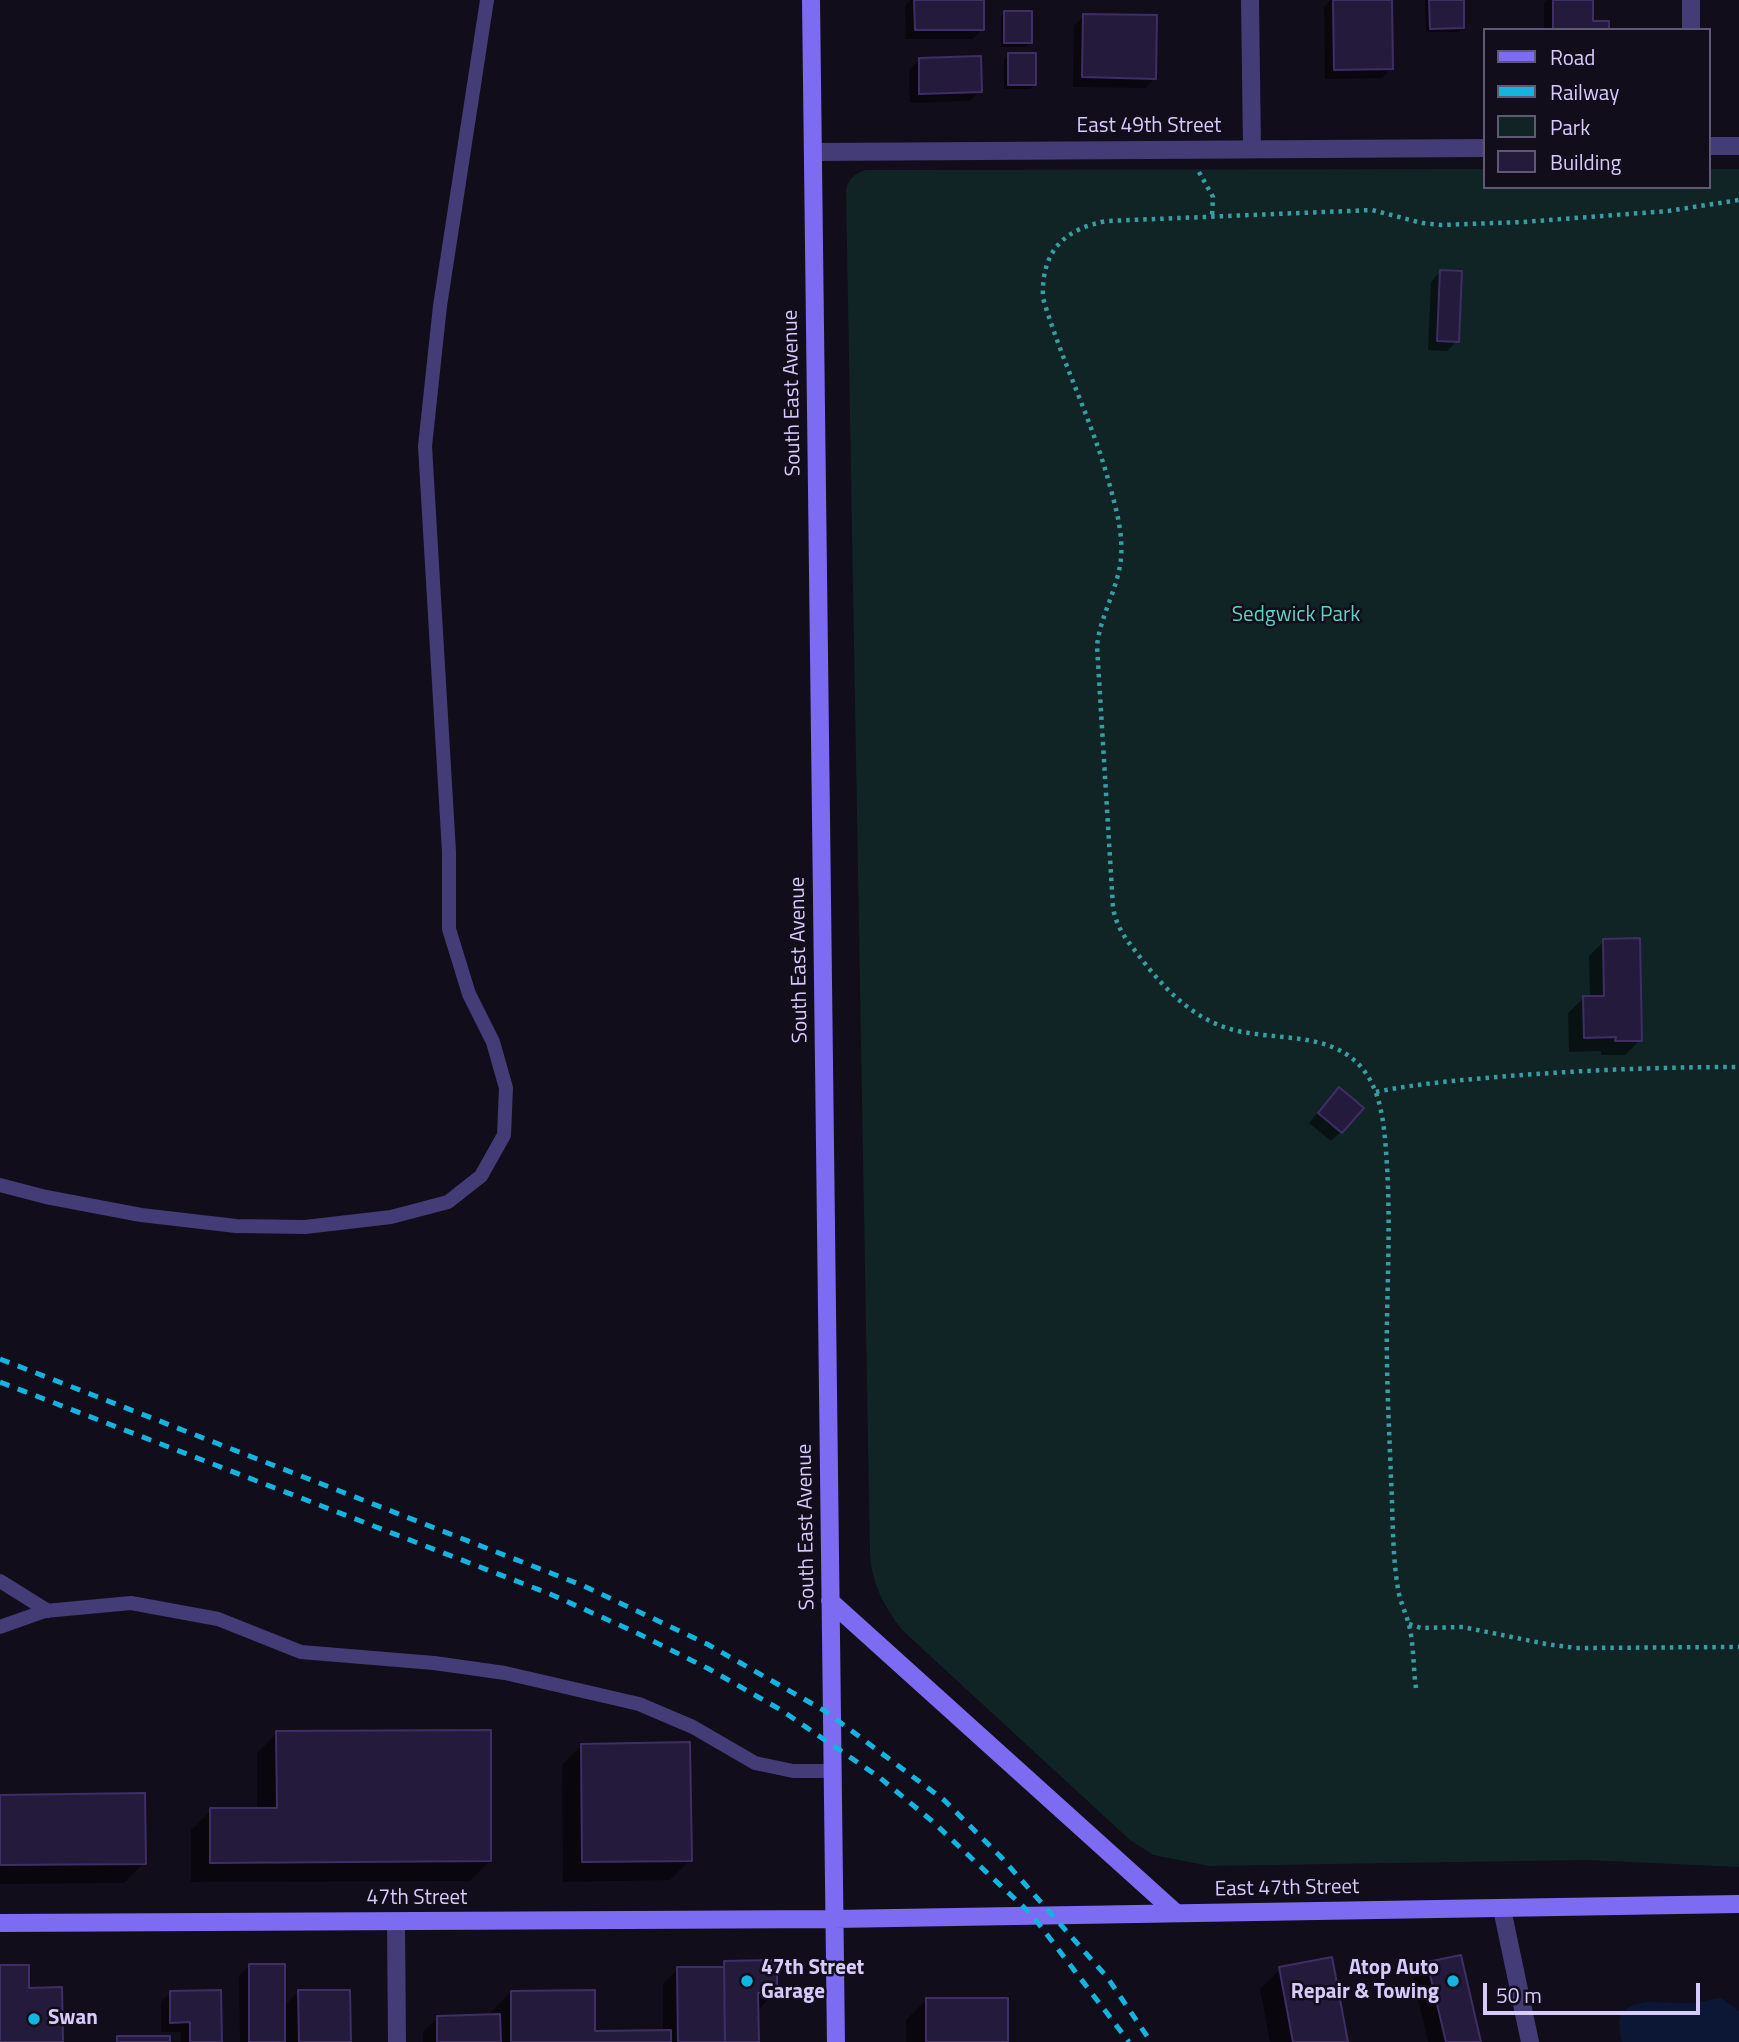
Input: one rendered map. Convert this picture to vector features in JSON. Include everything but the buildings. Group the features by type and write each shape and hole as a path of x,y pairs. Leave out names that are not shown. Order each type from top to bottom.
{"main road":[{"name":"South East Avenue","path":"811,0 836,2042"},
{"path":"830,1601 1176,1913"},
{"name":"East 47th Street","path":"835,1919 1739,1905"},
{"name":"47th Street","path":"0,1923 835,1919"}],"street":[{"path":"1250,0 1252,149"},
{"path":"1691,0 1691,28"},
{"path":"1711,146 1739,146"},
{"name":"East 49th Street","path":"813,152 1484,148"},
{"path":"1502,1909 1530,2042"},
{"path":"396,1922 397,2042"}],"lane":[{"path":"0,1185 46,1197 141,1215 236,1226 305,1227 391,1217 448,1202 481,1176 504,1135 506,1088 493,1042 469,994 449,929 449,852 425,446 440,306 487,0"},
{"path":"0,1581 48,1611"},
{"path":"0,1628 48,1611 131,1603 218,1619 302,1652 434,1663 505,1673 639,1704 693,1727 755,1763 793,1771 833,1771"}],"path":[{"path":"1187,149 1213,197 1212,216"},
{"path":"1416,1688 1409,1624 1398,1588 1395,1554 1387,1356 1390,1214 1385,1139 1376,1092 1368,1076 1357,1065 1342,1052 1327,1045 1226,1028 1194,1013 1153,973 1128,942 1114,916 1097,646 1098,634 1117,578 1121,539 1107,475 1047,312 1042,282 1045,267 1061,240 1075,230 1107,221 1372,210 1441,225 1509,223 1668,211 1739,200"},
{"path":"1376,1092 1404,1086 1640,1067 1739,1067"},
{"path":"1409,1624 1421,1628 1464,1627 1576,1648 1739,1647"}],"green space":[{"name":"Sedgwick Park","path":"1484,169 1484,189 1711,189 1711,169 1739,169 1739,1867 1586,1860 1209,1866 1153,1855 1130,1840 902,1630 880,1595 870,1556 846,190 853,177 866,170"}],"water":[{"path":"1721,1998 1739,2011 1739,2042 1622,2042 1620,2017 1630,2007 1645,2003 1692,2003"}],"railway":[{"path":"0,1359 584,1586 707,1644 825,1711 944,1800 1000,1856 1107,1977 1151,2042"},
{"path":"0,1382 550,1594 709,1669 781,1710 879,1777 932,1821 1032,1915 1129,2042"}],"place":[{"name":"47th Street Garage","path":"747,1981"},
{"name":"Atop Auto Repair & Towing","path":"1453,1981"},
{"name":"Swan","path":"34,2019"}]}
